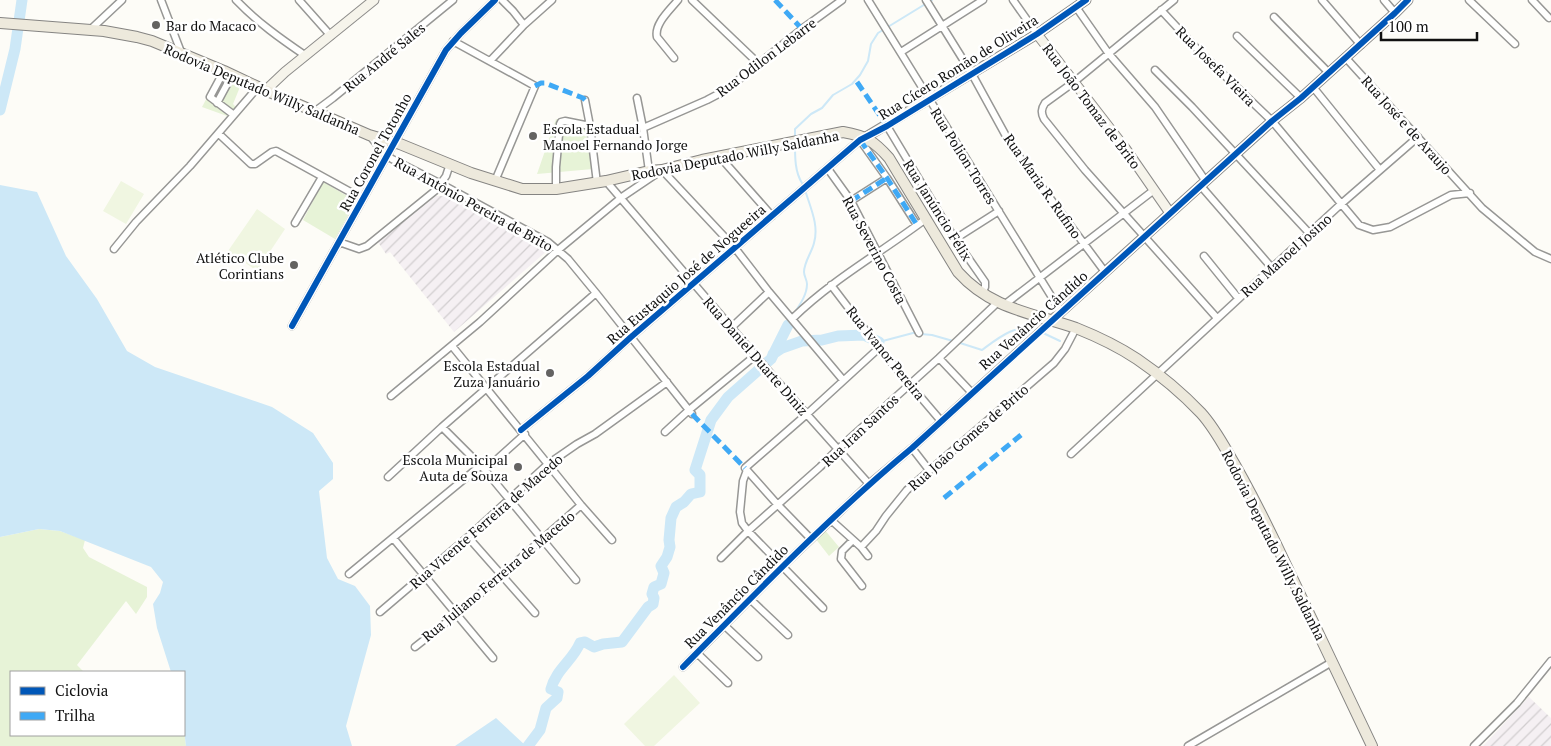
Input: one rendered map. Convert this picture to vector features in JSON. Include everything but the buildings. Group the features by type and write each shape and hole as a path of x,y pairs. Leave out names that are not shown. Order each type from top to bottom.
{"main road":[{"name":"Rodovia Deputado Willy Saldanha","path":"0,23 104,31 137,36 181,52 314,112 369,134 395,142 495,181 522,188 556,189 601,182 843,132 877,145 889,158 958,272 970,285 1001,304 1076,328 1136,359 1201,413 1222,442 1244,479 1372,746"}],"street":[{"path":"90,30 122,0"},
{"path":"161,0 181,52"},
{"path":"236,0 260,23 306,56"},
{"path":"299,0 331,36"},
{"name":"Rua André Sales","path":"314,112 453,0"},
{"name":"Rua Coronel Totonho","path":"292,326 446,50 495,0"},
{"path":"502,0 524,25"},
{"path":"490,61 524,25 552,0"},
{"path":"674,58 657,37 656,33 658,27 678,0"},
{"path":"692,0 759,64"},
{"name":"Rua Odilon Lebarre","path":"643,128 726,90 802,29 842,0"},
{"name":"Rua Polion Torres","path":"868,0 1061,312"},
{"name":"Rua Maria R. Rufino","path":"926,0 972,74 1012,147 1105,272"},
{"path":"901,52 983,0"},
{"name":"Rua João Tomaz de Brito","path":"1013,0 1037,34 1120,140 1170,213"},
{"name":"Rua Cícero Romão de Oliveira","path":"863,139 1037,34 1073,4 1086,0"},
{"path":"1174,0 1074,82 1045,103 1042,111 1044,119 1084,170 1124,212 1217,318"},
{"path":"1322,0 1361,45"},
{"path":"1384,0 1395,13"},
{"name":"Rua Venâncio Cândido","path":"683,667 783,566 869,484 912,448 1236,153 1361,45 1408,0"},
{"path":"1469,0 1515,44"},
{"path":"1532,0 1549,18"},
{"path":"114,249 136,222 234,115 262,89 331,36 369,2"},
{"path":"1073,4 1109,54 1155,107 1203,183 1272,268"},
{"name":"Rua Josefa Vieira","path":"1161,10 1200,52 1272,121 1359,225 1372,230 1390,227 1451,195 1470,193"},
{"path":"1274,17 1328,72"},
{"path":"1237,36 1301,98"},
{"path":"453,41 535,86 495,181"},
{"name":"Rua José e de Araujo","path":"1345,57 1482,208 1535,252 1551,259"},
{"path":"1155,70 1236,153 1310,234"},
{"path":"228,73 210,96 234,115"},
{"path":"1313,88 1380,170"},
{"path":"637,98 649,171"},
{"path":"585,100 601,182"},
{"path":"556,189 556,167 561,122 565,121 590,126"},
{"name":"Rua Janúncio Félix","path":"887,126 955,239 985,282 982,294"},
{"path":"218,134 251,164 257,163 274,151 363,199"},
{"name":"Rua Antônio Pereira de Brito","path":"369,134 388,156 548,242 558,250 596,293 691,412"},
{"name":"Rua Manoel Josino","path":"1071,454 1238,298 1418,137"},
{"path":"863,139 917,225"},
{"name":"Rua Eustaquio José de Nogueeira","path":"348,574 482,468 631,337 863,139"},
{"path":"720,157 772,216"},
{"path":"339,242 359,249 367,246 431,195 441,184 450,164"},
{"name":"Rua Severino Costa","path":"828,169 851,201 919,333"},
{"path":"391,396 480,322 558,250 622,197 662,170 735,248 769,292 793,318 843,380"},
{"path":"295,223 322,176"},
{"path":"851,201 887,178"},
{"name":"Rua Daniel Duarte Diniz","path":"601,182 622,197 767,370 869,484"},
{"name":"Rua Iran Santos","path":"721,558 777,504 820,468 837,450 1001,304 1040,278 1154,190"},
{"path":"955,239 999,211"},
{"path":"793,318 831,285 926,218"},
{"path":"1204,256 1238,298"},
{"name":"Rua Ivanor Pereira","path":"831,285 879,348 941,421"},
{"path":"732,327 769,292"},
{"path":"388,478 442,427 596,293"},
{"name":"Rua João Gomes de Brito","path":"861,547 876,531 899,499 929,470 1054,363 1065,349 1076,328"},
{"path":"452,346 582,506 612,540"},
{"path":"823,608 748,531 740,518 743,481 746,469 879,348"},
{"path":"666,432 756,355"},
{"path":"939,358 972,393"},
{"name":"Rua Vicente Ferreira de Macedo","path":"380,612 424,576 548,464 602,429 668,382"},
{"path":"442,427 482,468 576,580"},
{"path":"912,448 929,470"},
{"path":"746,469 811,539"},
{"name":"Rua Juliano Ferreira de Macedo","path":"415,647 457,614 582,506"},
{"path":"831,520 861,547 868,556"},
{"path":"468,536 535,613"},
{"path":"393,538 493,658"},
{"path":"853,540 844,548 841,555 843,563 862,586"},
{"path":"750,599 788,635"},
{"path":"724,625 758,657"},
{"path":"696,653 728,683"},
{"path":"1474,746 1517,703 1551,661"},
{"path":"1188,746 1332,662"}],"shaded area":[{"path":"436,196 453,196 548,250 454,332 390,252 386,254 378,242"},
{"path":"1529,697 1551,718 1551,746 1483,746"}],"green space":[{"path":"220,73 242,82 233,104 238,109 227,116 202,107"},
{"path":"556,119 590,130 593,169 537,174"},
{"path":"121,181 144,194 126,224 103,211"},
{"path":"323,182 356,201 335,239 303,220"},
{"path":"257,209 285,229 257,271 228,251"},
{"path":"39,529 60,531 85,540 83,548 89,557 147,587 147,597 136,614 126,601 77,665 83,671 10,671 10,736 185,736 186,746 0,746 0,537"},
{"path":"824,529 839,547 829,556 815,538"},
{"path":"674,675 700,703 654,746 645,746 624,724"}],"water":[{"path":"0,185 37,192 66,256 97,299 127,351 155,367 272,407 313,433 333,463 333,479 319,491 327,558 338,579 355,586 370,606 371,635 346,726 352,746 186,746 185,671 171,671 157,628 153,604 160,593 163,582 151,567 60,531 39,529 0,537"},
{"path":"496,718 526,746 455,746"}],"waterway":[{"path":"0,110 15,49 22,0"},
{"path":"795,138 795,129 811,114 822,108 833,95 852,84 860,75 868,61 871,44 878,33 932,0"},
{"path":"795,145 795,160 802,183"},
{"path":"795,312 806,291 807,284 804,268 813,246 816,230 806,193"},
{"path":"528,746 540,730 546,708 557,698 558,692 551,689 556,677 580,643 585,642 594,647 622,642 648,607 653,604 654,598 652,594 654,587 661,584 664,573 661,566 667,557 670,547 671,518 676,507 691,494 700,492 700,475 695,470 711,420 728,397 771,359 788,325"},
{"path":"957,342 982,350 1015,330 1022,328 1037,330"},
{"path":"1041,332 1060,341"},
{"path":"879,342 916,333"},
{"path":"921,334 953,341"},
{"path":"773,354 782,348 802,341 822,340 838,336 864,335 879,342"}],"marked path":[{"path":"775,0 802,29"},
{"path":"857,82 887,126"},
{"path":"535,86 545,83 585,100"},
{"path":"860,140 917,225"},
{"path":"851,201 887,178"},
{"path":"692,414 745,468"},
{"path":"944,498 1021,435"}],"cycle path":[{"path":"292,326 446,50 495,0"},
{"path":"521,430 588,376 860,140 887,126 1037,34 1086,0"},
{"path":"683,667 795,554 852,500 1408,0"}],"place":[{"name":"Bar do Macaco","path":"156,25"},
{"name":"Escola Estadual Manoel Fernando Jorge","path":"533,136"},
{"name":"Atlético Clube Corintians","path":"294,265"},
{"name":"Escola Estadual Zuza Januário","path":"550,373"},
{"name":"Escola Municipal Auta de Souza","path":"518,467"}]}
